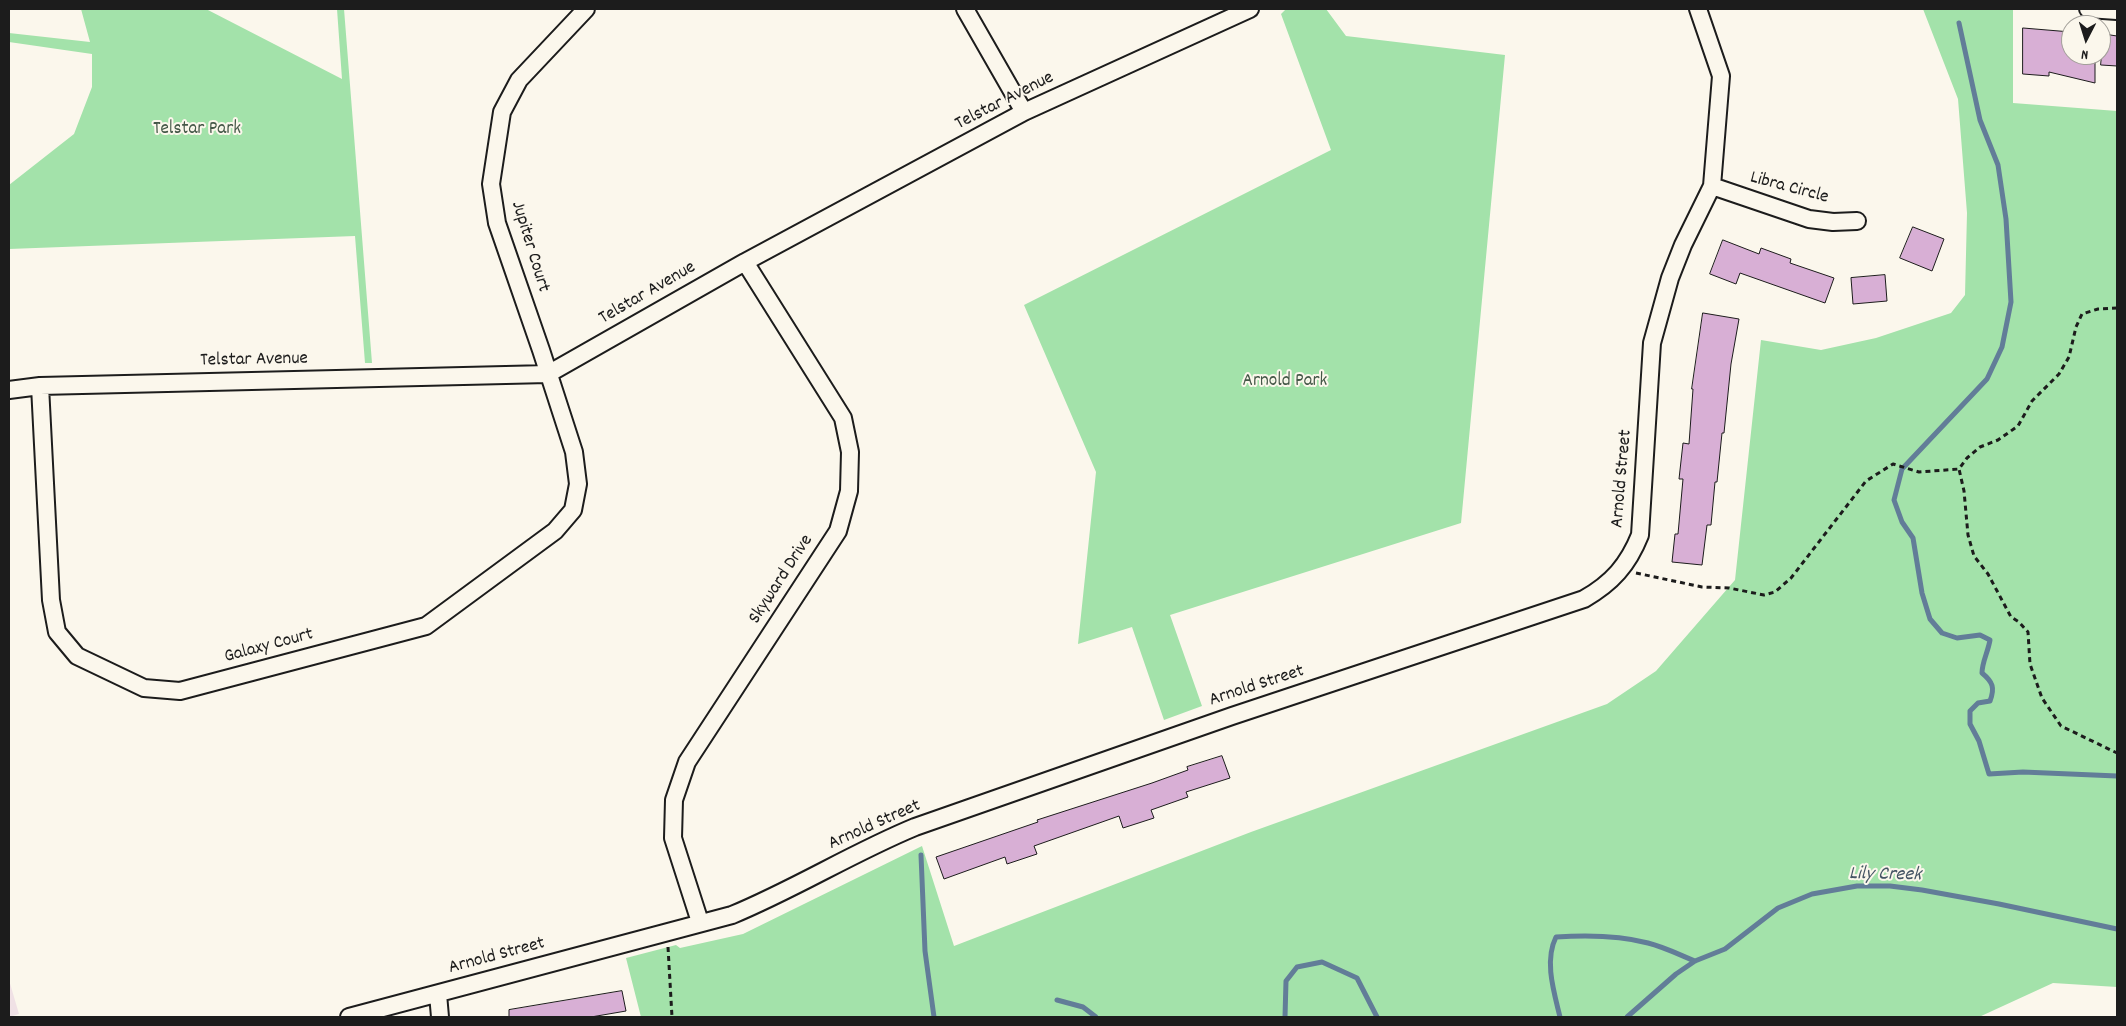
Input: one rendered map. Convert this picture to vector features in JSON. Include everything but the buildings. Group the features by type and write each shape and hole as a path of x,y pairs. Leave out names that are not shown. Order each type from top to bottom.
{"street":[{"name":"Jupiter Court","path":"548,374 497,223 491,184 502,112 510,96 519,80 586,9"},
{"path":"965,9 1024,112"},
{"name":"Telstar Avenue","path":"9,390 40,386 548,374 745,262 1024,112 1250,9"},
{"name":"Arnold Street","path":"349,1017 732,914 752,907 864,850 915,827 1196,728 1584,599 1602,589 1621,570 1634,550 1640,535 1652,343 1670,278 1683,245 1712,186 1721,76 1698,9"},
{"path":"2088,9 2117,11"},
{"name":"Libra Circle","path":"1712,186 1809,219 1833,222 1857,221"},
{"name":"Skyward Drive","path":"700,922 673,838 674,800 687,762 838,531 849,491 850,452 843,418 745,262"},
{"name":"Galaxy Court","path":"40,386 50,600 57,632 77,656 144,688 180,691 426,626 555,530 574,510 578,484 574,452 548,374"},
{"path":"438,994 440,1017"}],"path":[{"path":"2117,308 2098,309 2082,314 2076,327 2068,357 2059,374 2032,401 2018,426 1998,440 1980,447 1967,458 1959,469 1964,491 1968,535 1974,556 1988,574 2011,617 2019,622 2028,632 2031,655 2030,664 2042,698 2061,726 2117,753"},
{"path":"1621,570 1702,587 1729,588 1764,595 1775,592 1791,578 1866,481 1893,464 1919,472 1959,469"},
{"path":"667,931 672,1017"}],"shaded area":[{"path":"9,980 19,1014 9,1017"}],"green space":[{"name":"Telstar Park","path":"81,9 206,9 342,79 337,9 344,9 372,363 365,363 355,236 9,249 9,185 74,134 92,87 92,54 9,42 9,33 90,42"},
{"name":"Arnold Park","path":"1286,9 1326,9 1346,36 1505,55 1461,523 1170,615 1202,706 1164,720 1132,627 1078,644 1096,472 1024,305 1331,150 1281,14"},
{"path":"1923,9 2013,9 2013,103 2117,111 2117,987 2053,983 1979,1017 641,1017 626,958 676,945 680,948 743,934 922,846 954,946 1251,832 1607,704 1656,671 1735,580 1761,340 1821,350 1876,338 1951,313 1965,295 1967,213 1958,99"}],"waterway":[{"path":"1959,23 1980,120 1998,165 2006,219 2011,302 2002,347 1987,379 1902,469 1894,500 1902,522 1913,538 1922,593 1930,619 1942,633 1957,638 1980,635 1990,640 1982,673 1989,679 1993,689 1992,696 1990,701 1978,703 1970,711 1970,724 1979,741 1989,774 2023,772 2117,776"},
{"path":"921,855 925,951 934,1017"},
{"name":"Lily Creek","path":"1627,1017 1676,974 1695,961 1725,949 1778,908 1812,894 1857,886 1890,886 1999,904 2117,929"},
{"path":"1560,1017 1550,966 1552,946 1556,937 1602,936 1637,940 1695,961"},
{"path":"1285,1017 1286,981 1297,967 1322,962 1357,978 1377,1017"},
{"path":"1057,1000 1083,1007 1096,1017"}]}
